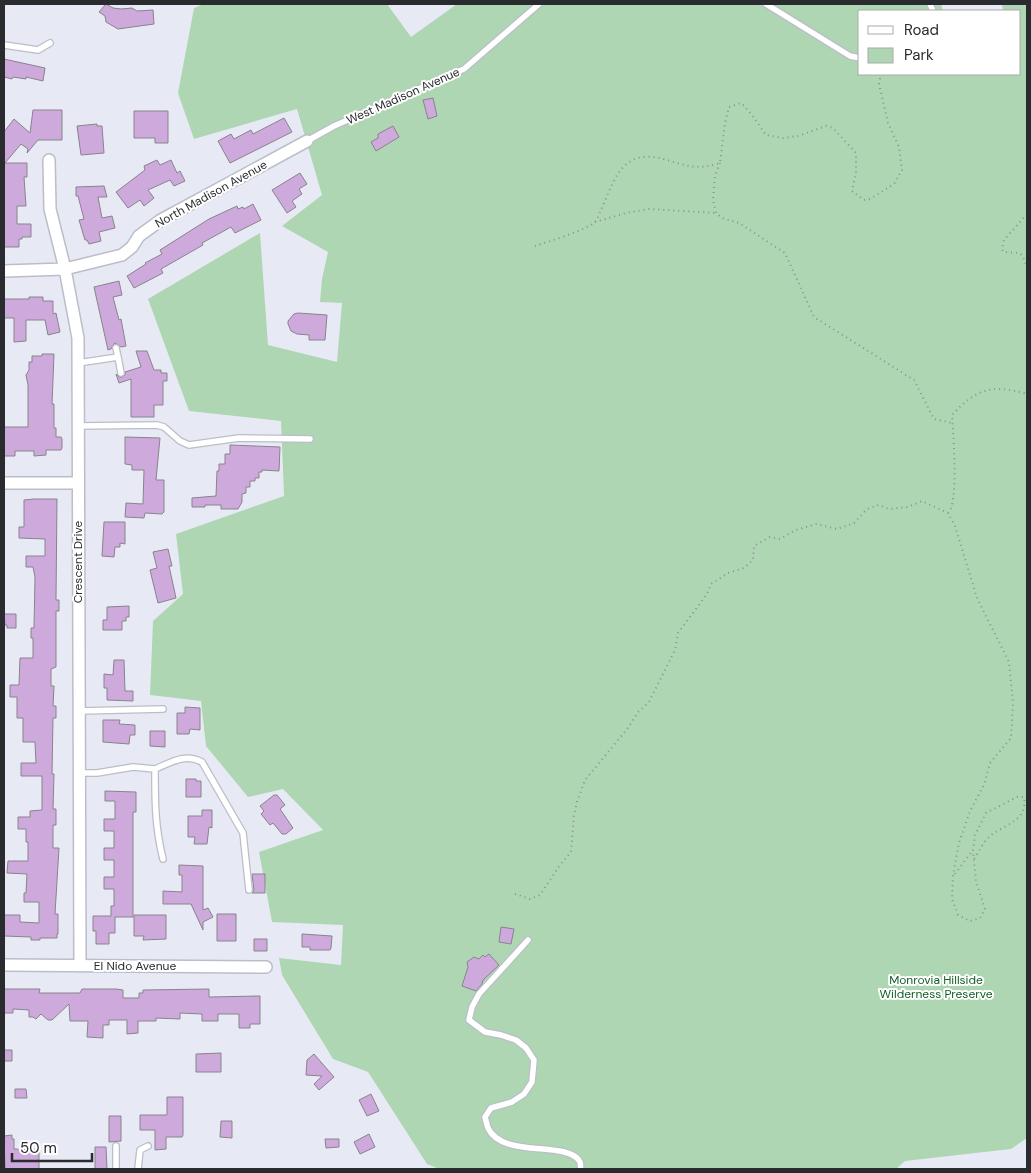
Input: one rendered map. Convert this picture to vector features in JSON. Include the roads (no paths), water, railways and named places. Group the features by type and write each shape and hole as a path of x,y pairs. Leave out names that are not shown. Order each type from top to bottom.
{"street":[{"name":"North Madison Avenue","path":"4,271 65,269 122,255 132,247 139,236 161,220 307,141"},
{"name":"Crescent Drive","path":"49,160 50,209 65,269 78,338 80,966"},
{"path":"4,483 78,483"},
{"name":"El Nido Avenue","path":"4,965 266,967"}],"lane":[{"name":"West Madison Avenue","path":"307,141 334,126 464,69 539,4"},
{"path":"766,4 850,56 858,58"},
{"path":"4,44 38,50 50,43"},
{"path":"116,348 121,373"},
{"path":"78,363 118,357"},
{"path":"78,426 164,427 180,441 188,445 238,438 310,439"},
{"path":"79,711 162,709"},
{"path":"79,773 97,773 133,767 155,769 193,757 202,762 243,833 249,890"},
{"path":"155,769 156,827 163,859"},
{"path":"528,940 480,994 472,1007 469,1020 485,1032 516,1040 526,1048 534,1060 532,1082 524,1094 512,1102 491,1108 485,1117 488,1130 506,1144 542,1148 573,1155 580,1161 581,1169"},
{"path":"116,1146 116,1169"},
{"path":"138,1169 140,1150 148,1146"}],"park label":[{"name":"Monrovia Hillside Wilderness Preserve","path":"936,987"}]}
